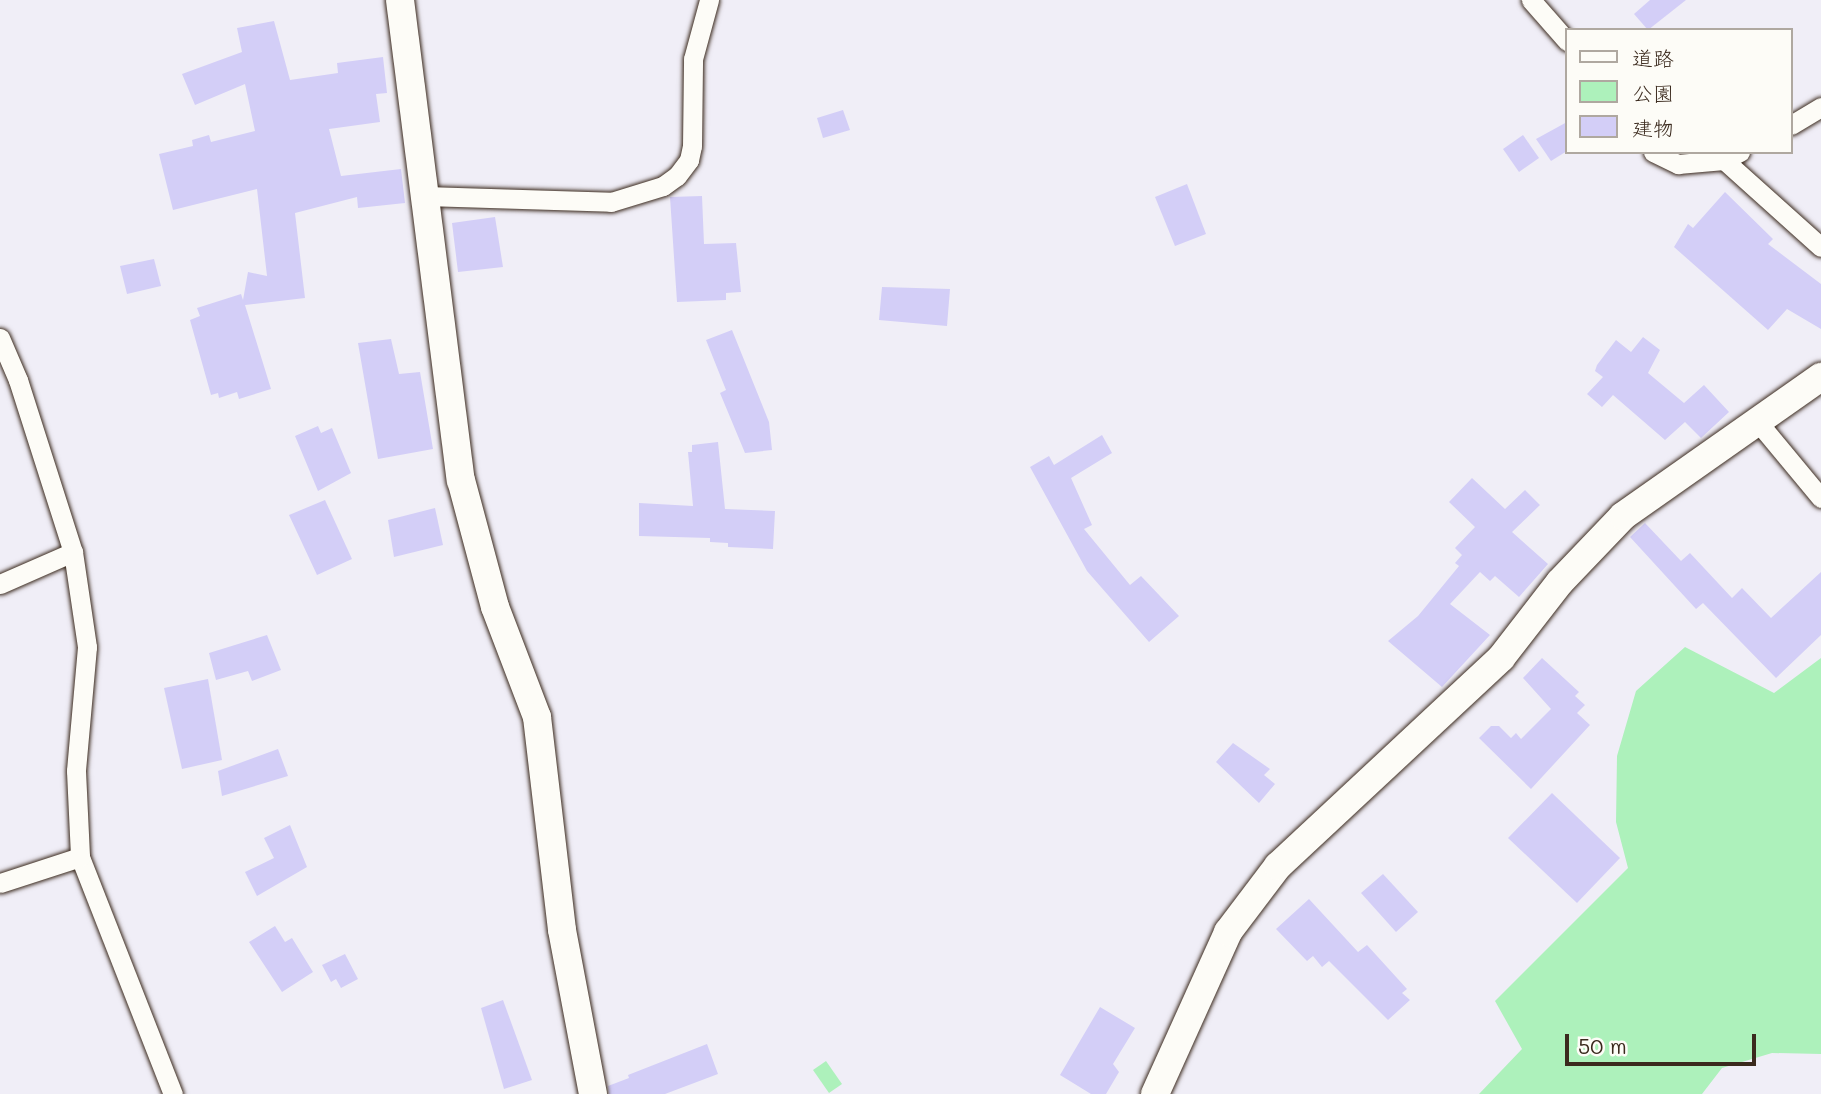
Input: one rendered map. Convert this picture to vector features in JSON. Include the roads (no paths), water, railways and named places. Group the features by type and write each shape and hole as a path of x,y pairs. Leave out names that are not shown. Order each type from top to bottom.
{"street":[{"path":"400,0 461,480 495,607 537,718 566,956 593,1094"},
{"path":"425,196 611,202 670,181 689,160 692,146 693,59 709,0"},
{"path":"1531,0 1566,40"},
{"path":"1793,124 1821,107"},
{"path":"1657,154 1678,164 1732,156 1821,247"},
{"path":"0,338 18,380 74,551 87,647 76,771 80,857 173,1094"},
{"path":"1155,1094 1228,932 1278,866 1501,659 1560,582 1623,516 1821,377"},
{"path":"1757,421 1821,498"},
{"path":"0,584 74,551"},
{"path":"0,883 80,857"}]}
